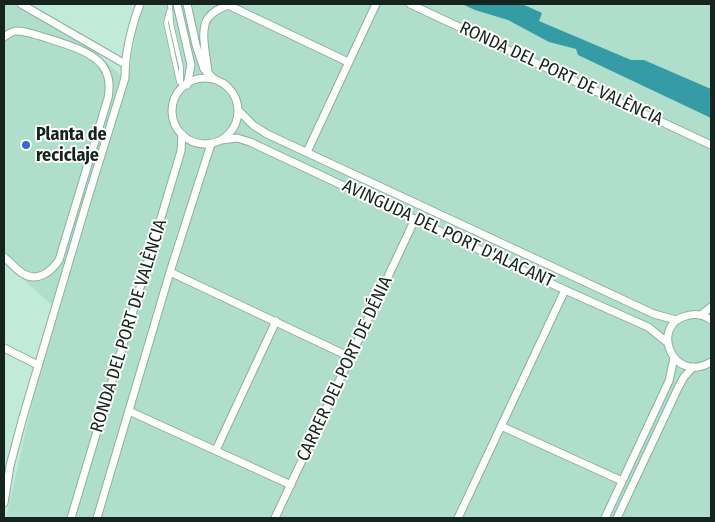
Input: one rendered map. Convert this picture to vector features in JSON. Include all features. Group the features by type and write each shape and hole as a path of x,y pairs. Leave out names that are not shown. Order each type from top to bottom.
{"street":[{"path":"21,4 125,64"},
{"path":"4,502 10,466 38,365 125,78 129,40 140,4"},
{"path":"172,4 190,65 184,87"},
{"path":"186,4 204,69 214,80"},
{"path":"208,73 204,38 205,24 213,12 227,4 348,62"},
{"path":"307,152 376,4"},
{"name":"RONDA DEL PORT DE VALÈNCIA","path":"410,4 711,145"},
{"path":"4,37 16,30 87,53 101,63 108,74 110,86 59,260 46,274 35,277 22,273 4,257"},
{"path":"197,79 214,80 223,83 234,94 239,111 236,125 228,136 222,140 210,144 197,143 185,137 176,126 172,108 176,97 184,87 197,79"},
{"name":"AVINGUDA DEL PORT D'ALACANT","path":"239,111 253,125 267,134 654,314 676,320"},
{"name":"RONDA DEL PORT DE VALÈNCIA","path":"71,518 181,151 182,134"},
{"name":"AVINGUDA DEL PORT D'ALACANT","path":"222,140 237,138 250,142 648,327 668,343"},
{"name":"RONDA DEL PORT DE VALÈNCIA","path":"98,518 170,272 210,144"},
{"name":"CARRER DEL PORT DE DÉNIA","path":"275,518 415,219"},
{"path":"170,272 350,357"},
{"path":"458,518 565,290"},
{"path":"700,315 711,307"},
{"path":"711,320 706,316 694,313 676,320 669,332 668,343 674,358 681,364 693,368 704,366 711,362"},
{"path":"216,450 276,321"},
{"path":"4,348 38,365"},
{"path":"605,518 668,381 674,358"},
{"path":"617,518 678,386 693,368"},
{"path":"129,411 291,485"},
{"path":"501,426 622,481"}],"lane":[{"path":"172,4 166,23 184,87"}],"shaded area":[{"path":"4,4 12,4 94,50 122,77 53,306 4,262"},
{"path":"144,4 711,4 711,518 6,518 34,395 128,78 136,31"}],"water":[{"path":"462,4 522,4 542,13 539,21 631,60 644,60 711,89 711,118 578,55 576,49 549,42 508,20"}],"place":[{"name":"Planta de reciclaje","path":"26,145"}]}
